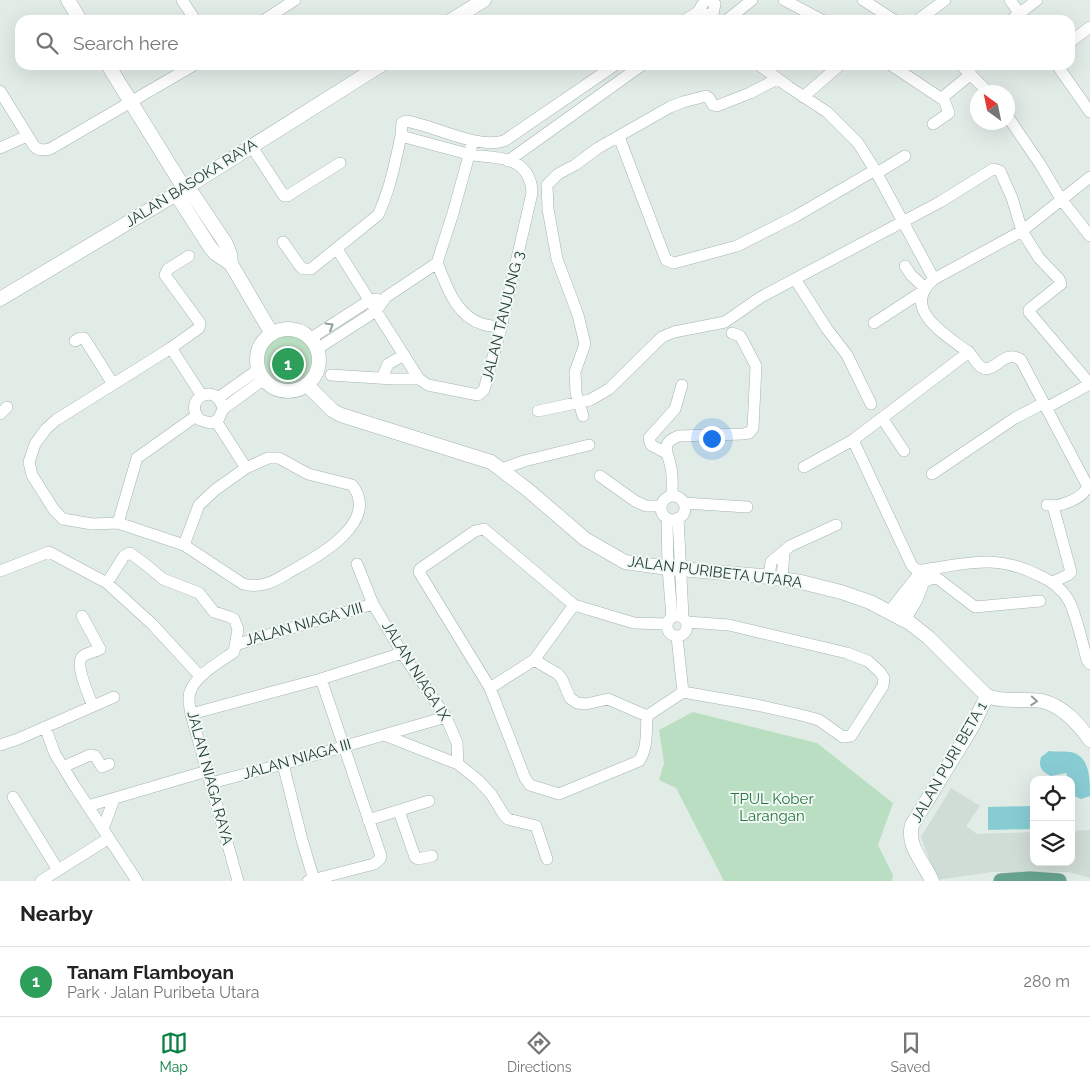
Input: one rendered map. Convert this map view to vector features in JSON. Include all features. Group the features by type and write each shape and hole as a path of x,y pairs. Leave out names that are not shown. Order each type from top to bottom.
{"main road":[{"path":"1001,881 1030,879 1060,881"}],"street":[{"path":"68,0 77,15"},
{"path":"182,0 192,15"},
{"path":"460,15 484,0"},
{"path":"693,15 698,12 703,0"},
{"path":"698,12 713,14 715,4 708,0"},
{"path":"733,15 752,0"},
{"path":"784,0 812,15"},
{"path":"864,0 886,15"},
{"path":"925,15 945,0"},
{"path":"1010,0 1017,15"},
{"path":"1021,15 1037,0"},
{"path":"271,15 292,1"},
{"path":"1075,38 1090,27"},
{"path":"111,70 181,186 226,244 231,264 272,334"},
{"path":"0,91 27,136 38,150 50,149 186,70"},
{"name":"JALAN BASOKA RAYA","path":"0,299 181,186 252,147 373,70"},
{"path":"283,242 300,266 311,269 378,214 389,186 401,136 402,123 406,121 473,141 489,143 504,140 609,70"},
{"path":"614,70 619,81"},
{"path":"508,161 635,70"},
{"path":"765,70 827,112 848,132 876,172 934,279"},
{"path":"803,97 834,70"},
{"path":"898,70 942,100 949,113 933,124"},
{"path":"967,70 981,85"},
{"path":"1060,70 1090,112"},
{"path":"942,100 944,95 971,74"},
{"path":"583,416 578,402 575,372 585,344 578,315 557,259 546,193 548,186 558,174 575,165 598,148 670,107 706,96 716,106 750,93 776,79"},
{"path":"1080,98 1090,91"},
{"path":"1015,127 1050,179 1061,199 1090,236"},
{"path":"0,148 27,136"},
{"name":"JALAN TANJUNG 3","path":"401,136 470,154 508,161 519,166 532,183 532,193 501,328 484,390 478,395 428,385 419,379"},
{"path":"619,137 666,260 674,263 737,246 905,156"},
{"path":"314,343 376,311 386,297 437,262 454,213 473,141"},
{"path":"252,147 284,196 287,196 340,163"},
{"path":"538,411 590,400 600,395 609,389 662,338 674,332 713,326 725,322 761,297 940,202 993,169 1000,171 1012,198 1022,230 1039,258 1059,279 1061,284 1032,307 1029,312 1090,384 1015,418 932,474"},
{"path":"874,323 924,289 934,279 1022,230 1090,177"},
{"path":"181,186 202,236 215,253 231,264"},
{"path":"202,236 214,227"},
{"path":"337,249 419,379"},
{"path":"184,545 199,505 215,490 246,468 268,458 279,458 308,474 352,485 358,493 359,512 345,535 326,550 268,584 253,586 242,584 184,545 118,523 92,524 63,519 46,499 32,475 28,462 35,444 46,429 56,420 171,348 196,331 200,326 165,275 168,269 189,256"},
{"path":"437,262 457,306 480,323 501,328"},
{"path":"905,266 924,289"},
{"path":"796,279 827,329 847,356 870,404"},
{"path":"924,289 922,304 926,315 936,328 969,352 980,367 988,368 1009,356 1017,357 1021,360 1089,485 1075,499 1050,506 1071,572 1053,582"},
{"path":"314,343 370,300 386,297"},
{"path":"288,329 296,330 314,343 320,358 319,368 307,385 300,389 284,391 276,389 261,374 257,359 264,341 272,334 288,329"},
{"path":"672,496 671,468 666,452 667,445 672,439 679,436 743,434 749,433 752,430 756,366 740,336 732,334"},
{"path":"75,340 84,338 113,384"},
{"path":"171,348 202,396"},
{"path":"804,466 853,440 969,352"},
{"path":"382,378 388,364 404,355"},
{"path":"218,398 261,374"},
{"path":"223,409 222,403 218,398 210,394 202,396 194,405 196,416 205,422 216,421 223,409 261,374"},
{"path":"331,375 419,379"},
{"name":"JALAN PURIBETA UTARA","path":"307,385 332,410 341,415 491,462 502,469 585,539 618,558 638,564 674,569 801,582 841,592 870,602 897,616 928,638 987,696"},
{"path":"666,452 651,444 649,438 675,409 682,385"},
{"path":"118,523 137,458 196,416"},
{"path":"882,418 904,451"},
{"path":"216,421 246,468"},
{"path":"853,440 912,566 917,570 922,570 986,561 1004,562 1031,571 1053,582 1070,602 1087,660 1090,664"},
{"path":"502,469 589,445"},
{"path":"600,476 646,506 661,506"},
{"path":"672,496 677,496 684,503 685,509 683,514 673,518 664,515 661,506 665,499 672,496"},
{"path":"684,503 747,507"},
{"path":"673,518 677,620 686,632 677,637 668,631 677,620"},
{"path":"776,578 784,552 790,546 836,526"},
{"path":"478,529 484,529 574,605 634,623 677,620 729,625 847,653 868,661 884,678 883,686 851,736 847,738 819,720 805,716 757,705 683,692 647,716 645,749 639,761 560,794 544,791 530,785 527,782 490,688 419,575 420,569 478,529"},
{"path":"0,571 49,552 108,583 152,624 200,676 234,652 238,629 234,619 214,612 198,593 163,579 130,553 124,556 108,583"},
{"name":"JALAN NIAGA IX","path":"357,564 373,604 402,653 446,717 457,743 458,764"},
{"path":"897,616 922,570"},
{"path":"897,616 917,600 923,583 930,578 937,578 975,607 1040,602"},
{"name":"JALAN NIAGA VIII","path":"236,645 373,604"},
{"path":"490,688 534,660 574,605"},
{"path":"82,616 100,649 83,656 80,660 79,668 93,706"},
{"path":"677,637 683,692"},
{"path":"191,714 321,679 402,653"},
{"path":"534,660 558,674 570,698 577,703 586,704 604,698 647,716"},
{"name":"JALAN NIAGA RAYA","path":"200,676 189,694 191,714 238,881"},
{"path":"283,764 311,880 339,877 380,859 381,856 321,679"},
{"name":"JALAN PURI BETA 1","path":"932,881 911,843 909,835 912,825 972,727 987,696 998,700 1041,701 1054,706 1071,716 1090,740"},
{"path":"0,745 114,697"},
{"name":"JALAN NIAGA III","path":"210,783 446,717"},
{"path":"45,727 62,767 137,881"},
{"path":"384,735 458,764 478,780 491,794 508,819 536,826 547,859"},
{"path":"62,767 90,755 95,756 102,767 108,764"},
{"path":"88,806 207,771"},
{"path":"13,798 58,870"},
{"path":"41,881 106,834 114,799"},
{"path":"368,820 429,801"},
{"path":"399,811 415,857 418,860 432,856"}],"shaded area":[{"path":"951,788 980,806 966,826 977,834 1030,832 1030,866 1075,866 1075,831 1090,830 1090,878 1068,872 992,872 937,880 921,837"}],"green space":[{"path":"288,329 305,334 310,338 314,343 319,360 314,377 310,382 305,386 288,391 271,386 266,382 262,377 257,360 262,343 266,338 271,334"},
{"name":"TPUL Kober Larangan","path":"693,712 817,743 893,803 878,845 893,875 892,881 724,881 676,788 659,780 664,763 659,730"}],"water":[{"path":"1049,751 1077,754 1082,758 1088,769 1090,796 1081,799 1075,796 1075,776 1067,776 1066,773 1051,776 1045,773 1040,766 1041,757"},
{"path":"1030,806 1030,829 988,830 988,807"}],"place":[{"name":"Tanam Flamboyan","path":"288,364"}]}
